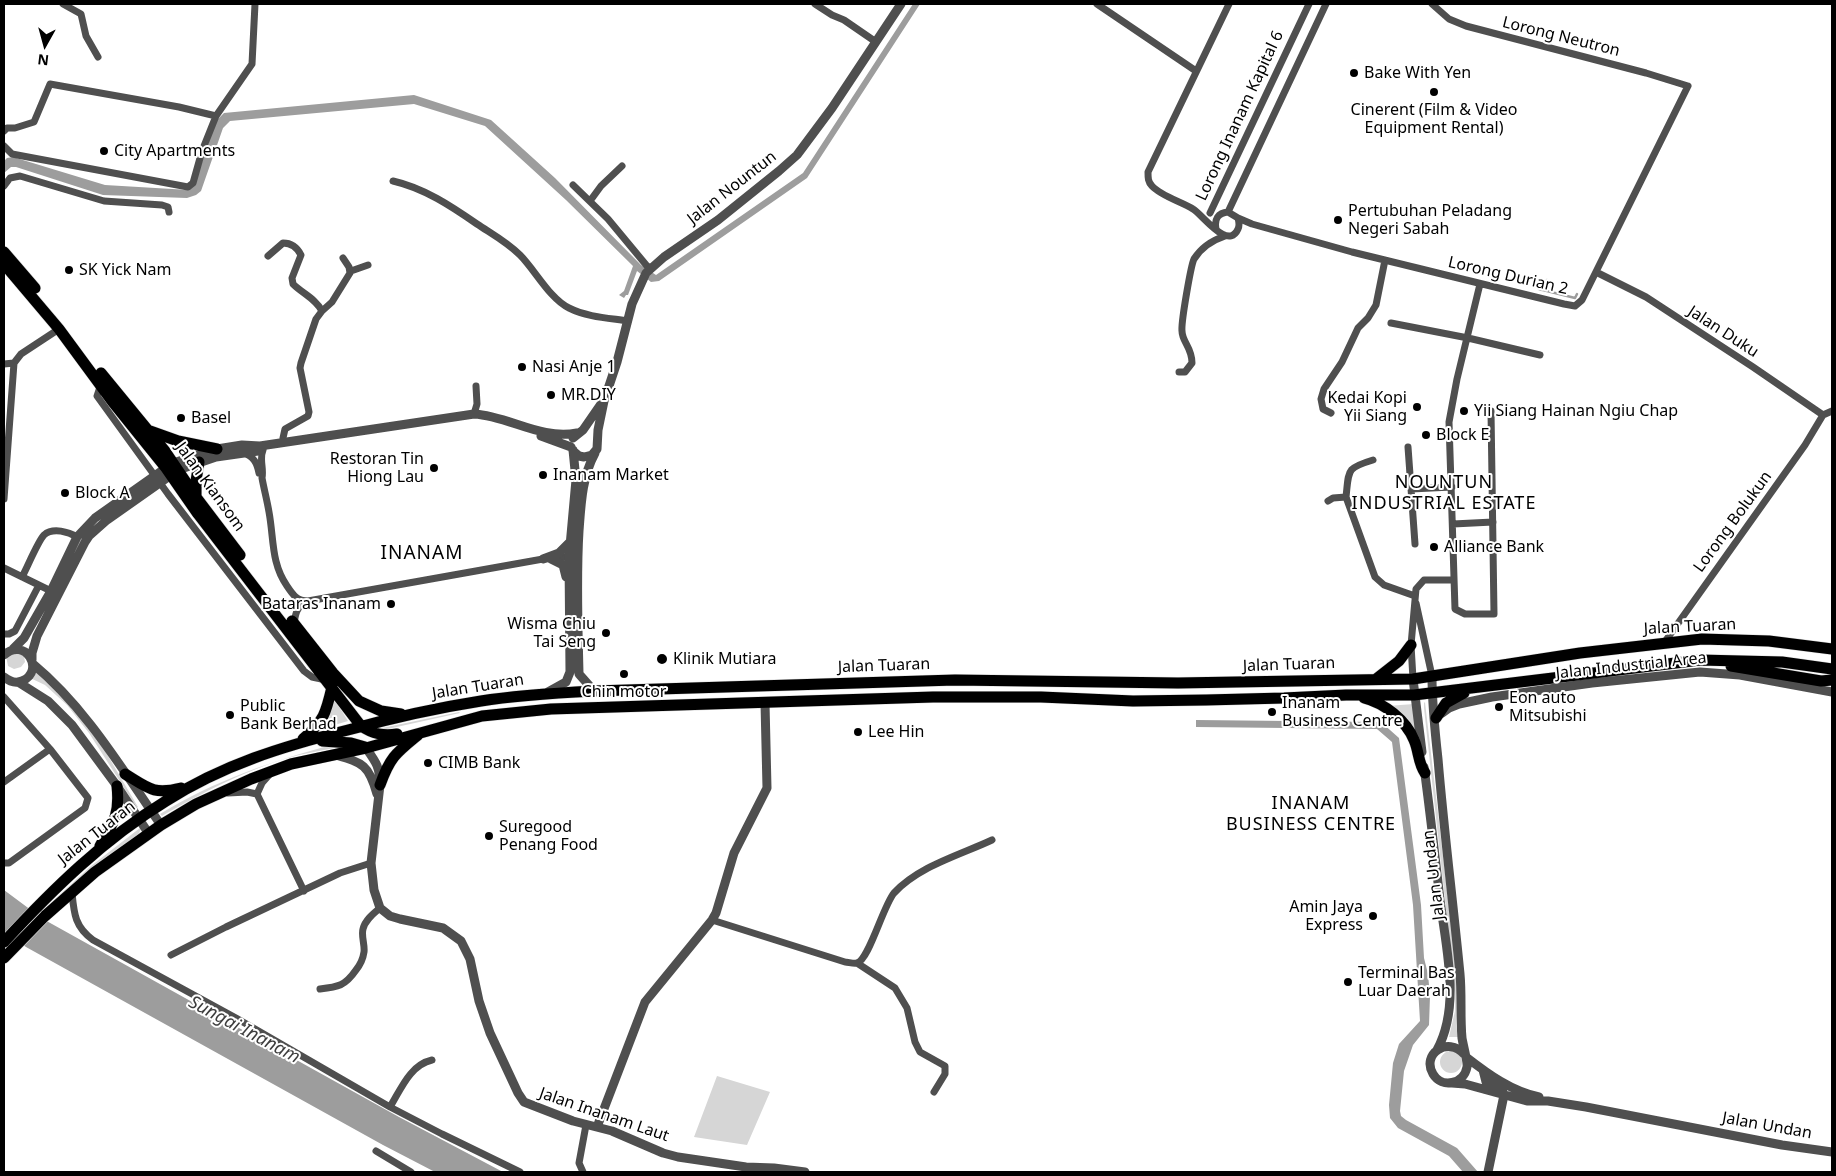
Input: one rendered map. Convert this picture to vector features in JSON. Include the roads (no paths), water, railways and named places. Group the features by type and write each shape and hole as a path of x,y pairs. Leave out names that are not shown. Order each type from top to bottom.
{"main road":[{"name":"Jalan Kiansom","path":"4,252 73,334 84,352 148,431 198,514 361,726"},
{"name":"Jalan Kiansom","path":"4,264 59,329 130,425 196,497 333,673 359,700 381,711 408,715"},
{"path":"148,431 178,441 217,449"},
{"path":"196,497 199,462"},
{"name":"Jalan Tuaran","path":"4,958 7,944 38,905 98,849 151,811 195,785 234,765 300,742 408,715 481,701 594,690 953,680 1234,683 1376,679 1413,680 1580,653 1702,639 1769,641 1830,651"},
{"path":"1376,679 1399,661 1411,645"},
{"path":"1700,660 1821,681 1832,680"},
{"name":"Jalan Tuaran","path":"7,944 45,916 120,854 161,825 196,804 292,764 366,748 482,716 551,709 970,697 1041,697 1133,701 1284,698 1346,694 1414,695 1700,660 1749,660 1804,664 1832,669"},
{"path":"300,742 316,728 326,713 329,684"},
{"path":"1436,718 1442,708 1451,700 1475,688"},
{"path":"1346,694 1376,701 1399,719 1414,740 1420,765 1425,773"},
{"path":"361,726 370,732 380,735 423,731"},
{"path":"380,785 388,764 395,753 423,731"},
{"path":"300,742 332,741 351,743 366,748"},
{"path":"125,774 146,788 158,790 170,790 195,785"},
{"path":"98,849 115,820 118,809 117,786"}],"street":[{"path":"63,4 81,14 86,36 98,56"},
{"path":"4,146 12,154 188,187 193,183 202,151 216,116 252,64 255,4"},
{"path":"814,4 844,20 876,42"},
{"name":"Jalan Nountun","path":"594,690 579,674 577,570 582,496 586,474 598,441 598,430 604,401 632,304 642,280 651,268 718,220 780,171 797,155 832,108 901,4"},
{"path":"1097,4 1196,71"},
{"path":"1225,236 1218,232 1195,210 1152,187 1148,180 1148,172 1229,4"},
{"name":"Lorong Inanam Kapital 6","path":"1210,213 1309,4"},
{"path":"1228,212 1326,4"},
{"name":"Lorong Neutron","path":"1432,4 1449,19 1466,26 1646,73 1688,86"},
{"path":"4,131 7,128 14,128 34,122 50,84 179,107 216,116"},
{"name":"Lorong Durian 2","path":"1238,218 1252,224 1385,260 1575,306 1582,300 1688,86"},
{"path":"590,201 601,186 622,166"},
{"path":"4,186 10,178 20,176 104,201 162,205 168,207 169,212"},
{"path":"393,181 409,185 446,203 509,244 547,288 567,307 583,314 628,321"},
{"path":"573,185 608,219 647,266 651,268"},
{"path":"1195,210 1220,214 1228,212 1238,218 1238,229 1233,235"},
{"path":"1216,229 1215,221 1220,214"},
{"path":"1179,372 1184,372 1192,363 1192,354 1182,333 1184,308 1193,260 1217,239 1233,235 1252,224"},
{"path":"268,256 283,243 290,243 299,250 301,255 292,278 293,284 317,302 322,311"},
{"path":"343,258 351,271"},
{"path":"1331,412 1323,409 1321,399 1324,389 1342,362 1358,328 1368,318 1376,305 1385,260"},
{"path":"284,442 285,429 308,416 309,412 300,368 316,318 332,302 351,271 368,265"},
{"name":"Jalan Duku","path":"1596,272 1646,297 1823,415"},
{"path":"1480,284 1457,379 1449,422 1455,609 1465,614 1494,614 1491,411"},
{"path":"1391,323 1468,338 1540,355"},
{"path":"4,499 14,363 22,354 59,329"},
{"path":"4,364 14,363"},
{"path":"101,384 97,396 158,479 304,671 312,677 329,684"},
{"path":"474,414 477,404 476,386"},
{"name":"Jalan Nountun","path":"546,694 563,684 569,677 569,557 576,480 572,439 588,423 604,401"},
{"path":"1823,415 1832,411"},
{"path":"4,684 28,678 32,669 37,636 89,536 172,469 217,449 284,442 474,414 485,415 535,431 567,435 586,431 594,434 598,441"},
{"name":"Lorong Bolukun","path":"1664,643 1805,445 1823,415"},
{"path":"172,469 240,452 474,418 481,418 534,433 572,449 579,456 584,457 595,452"},
{"path":"1408,447 1415,544"},
{"path":"263,450 261,455 262,478 276,566 280,576 294,596 304,601"},
{"path":"240,452 249,455 254,460 262,478"},
{"path":"1373,460 1356,465 1350,471 1346,497 1375,577 1384,584 1414,596"},
{"path":"8,651 22,642 51,591 78,537 95,518 158,479"},
{"path":"1410,489 1452,487"},
{"path":"294,624 298,607 304,601 547,559 569,557 572,553 582,496"},
{"path":"1328,500 1346,497"},
{"path":"1453,524 1493,522"},
{"path":"22,577 44,535 53,531 70,533 78,537"},
{"path":"547,559 559,553 570,542"},
{"path":"547,559 563,565 570,592"},
{"path":"4,568 51,591"},
{"path":"1413,680 1411,645 1416,589 1424,580 1453,580"},
{"path":"4,634 16,631 39,585"},
{"path":"1414,596 1432,676"},
{"path":"8,651 23,650 30,656 32,662 68,697 96,732 161,825"},
{"name":"Jalan Industrial Area","path":"1436,718 1449,708 1459,704 1492,697 1592,683 1700,672 1740,675 1832,692"},
{"name":"Jalan Undan","path":"1432,676 1435,735 1460,977 1466,1070 1459,1080 1448,1083"},
{"path":"4,677 48,701 64,716 117,786 149,834"},
{"name":"Jalan Undan","path":"1413,680 1449,981 1447,1023 1444,1036 1431,1058 1430,1069 1437,1079 1448,1083 1465,1084 1527,1100 1548,1101"},
{"path":"4,697 50,749 88,798 85,808 9,863 4,863"},
{"path":"597,1127 645,1002 716,913 734,854 767,788 765,703"},
{"path":"1435,735 1436,718"},
{"path":"320,989 336,987 348,982 361,963 364,952 363,928 371,916 380,908 374,890 371,863 380,785 378,764 366,748"},
{"path":"4,782 50,749"},
{"path":"334,754 356,761 366,767 372,777 378,801"},
{"path":"257,794 262,783 272,771"},
{"path":"218,794 247,792 257,794"},
{"path":"257,794 304,891"},
{"path":"857,963 864,958 889,901 904,884 930,867 992,840"},
{"path":"171,954 350,869 371,863"},
{"path":"72,893 73,909 79,927 88,936 236,1018 390,1107 520,1172"},
{"name":"Jalan Inanam Laut","path":"380,908 390,916 443,928 461,941 470,959 479,1001 490,1033 521,1099 528,1104 586,1125 612,1131 678,1157 737,1166 805,1172"},
{"path":"712,920 845,962 857,963 894,988 907,1008 915,1042 920,1052 945,1066 945,1074 934,1092"},
{"name":"Jalan Undan","path":"1436,1050 1452,1046 1483,1070 1518,1091 1548,1101 1782,1145 1832,1152"},
{"path":"390,1107 410,1074 418,1066 432,1060"},
{"path":"1483,1070 1486,1082 1502,1090 1504,1095 1488,1172"},
{"path":"583,1172 579,1164 586,1125"},
{"path":"376,1151 412,1172"}],"waterway":[{"path":"1542,290 1547,280"},
{"path":"1539,289 1575,298 1577,294"}],"place":[{"name":"Bake With Yen","path":"1354,73"},
{"name":"Cinerent (Film & Video Equipment Rental)","path":"1434,92"},
{"name":"City Apartments","path":"104,151"},
{"name":"Pertubuhan Peladang Negeri Sabah","path":"1338,220"},
{"name":"SK Yick Nam","path":"69,270"},
{"name":"Nasi Anje 1","path":"522,367"},
{"name":"MR.DIY","path":"551,395"},
{"name":"Kedai Kopi Yii Siang","path":"1417,407"},
{"name":"Yii Siang Hainan Ngiu Chap","path":"1464,411"},
{"name":"Basel","path":"181,418"},
{"name":"Block E","path":"1426,435"},
{"name":"Restoran Tin Hiong Lau","path":"434,468"},
{"name":"Inanam Market","path":"543,475"},
{"name":"Block A","path":"65,493"},
{"name":"Alliance Bank","path":"1434,547"},
{"name":"Bataras Inanam","path":"391,604"},
{"name":"Wisma Chiu Tai Seng","path":"606,633"},
{"name":"Klinik Mutiara","path":"662,659"},
{"name":"Chin motor","path":"624,674"},
{"name":"Eon auto Mitsubishi","path":"1499,707"},
{"name":"Inanam Business Centre","path":"1272,712"},
{"name":"Public Bank Berhad","path":"230,715"},
{"name":"Lee Hin","path":"858,732"},
{"name":"CIMB Bank","path":"428,763"},
{"name":"Suregood Penang Food","path":"489,836"},
{"name":"Amin Jaya Express","path":"1373,916"},
{"name":"Terminal Bas Luar Daerah","path":"1348,982"}],"district":[{"name":"NOUNTUN INDUSTRIAL ESTATE","path":"1444,493"},
{"name":"INANAM","path":"422,554"},
{"name":"INANAM BUSINESS CENTRE","path":"1311,814"}],"water label":[{"name":"Sungai Inanam","path":"244,1030"}]}
